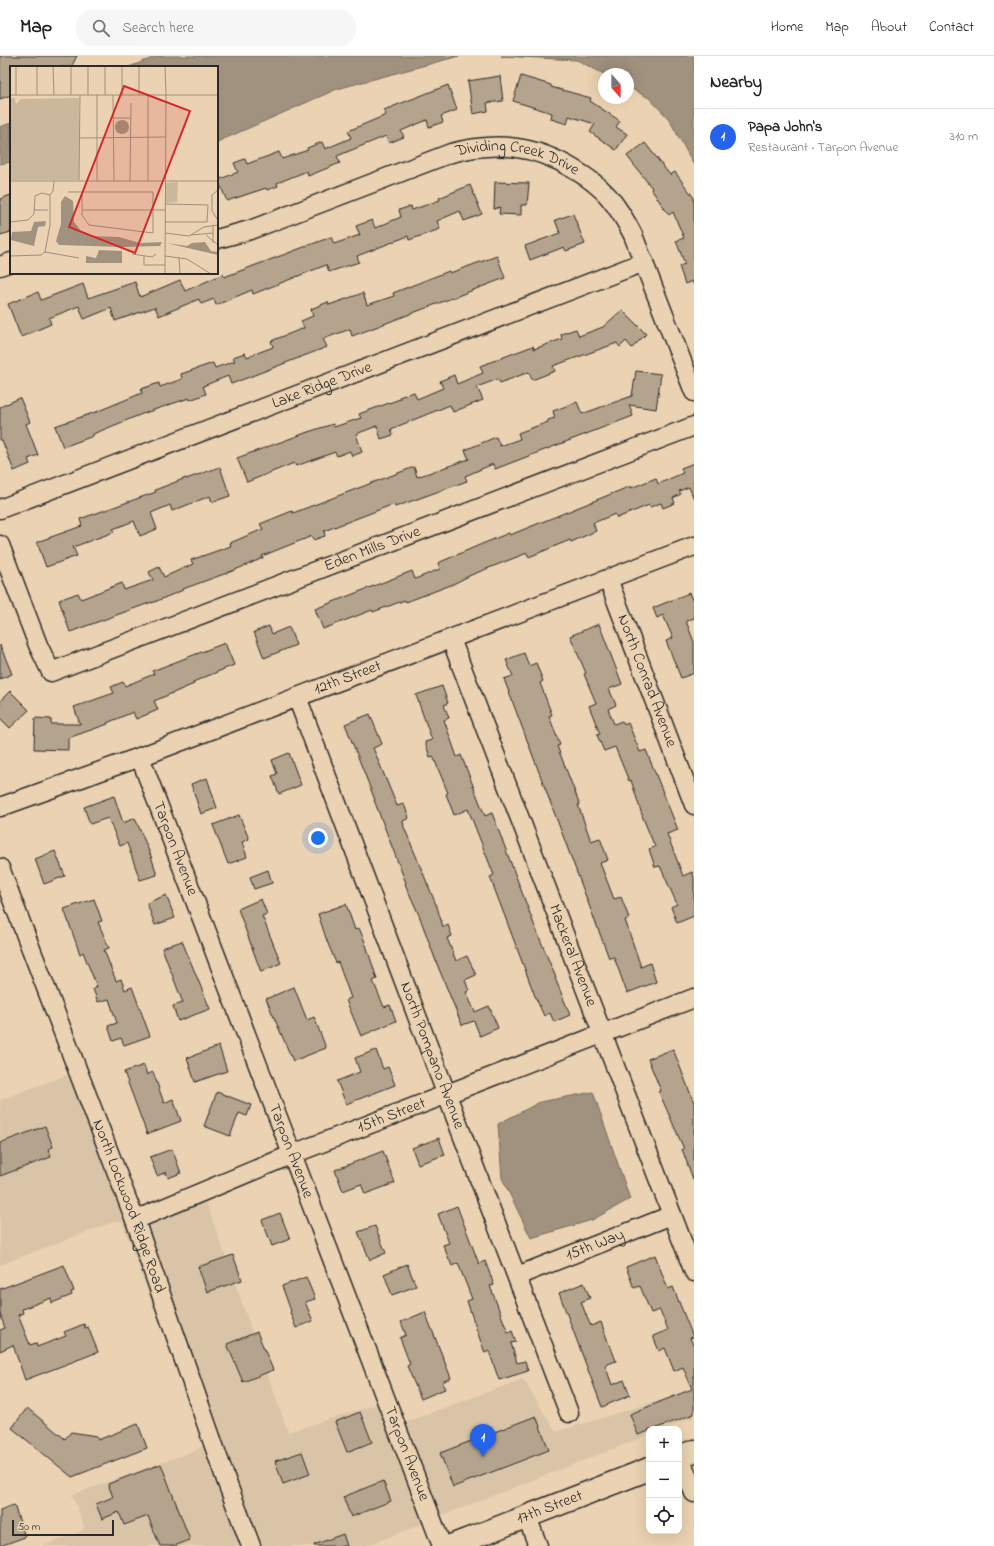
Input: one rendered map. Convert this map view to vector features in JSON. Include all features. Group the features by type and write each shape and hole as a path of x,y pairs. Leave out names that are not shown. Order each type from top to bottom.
{"main road":[{"name":"17th Street","path":"450,1546 646,1470"}],"street":[{"name":"Dividing Creek Drive","path":"218,239 250,230 451,153 468,148 499,146 524,148 552,157 588,178 608,196 622,215 633,234 694,392"},
{"path":"0,266 10,262"},
{"name":"Lake Ridge Drive","path":"0,509 644,262"},
{"name":"Eden Mills Drive","path":"0,545 38,645 51,672 694,426"},
{"name":"12th Street","path":"0,807 298,698 694,546"},
{"name":"North Conrad Avenue","path":"608,579 694,805"},
{"name":"Mackeral Avenue","path":"451,639 694,1272"},
{"name":"North Pompano Avenue","path":"298,698 569,1413"},
{"name":"Tarpon Avenue","path":"140,757 442,1546"},
{"name":"North Lockwood Ridge Road","path":"0,868 135,1220 226,1480 251,1546"},
{"name":"15th Street","path":"135,1220 293,1154 694,998"},
{"name":"15th Way","path":"517,1276 672,1215"},
{"path":"684,1455 694,1493"},
{"path":"527,1517 538,1546"}],"shaded area":[{"path":"158,56 459,56 337,89 218,142 218,66 132,66"},
{"path":"501,56 694,56 694,165 669,119 649,98 634,90 634,68 598,68 598,71 577,60"},
{"path":"10,123 10,162 0,164 0,127"},
{"path":"72,1073 129,1222 244,1546 43,1546 83,1530 84,1526 72,1495 199,1449 203,1445 203,1441 122,1222 116,1221 0,1265 0,1100"},
{"path":"593,1092 630,1199 592,1220 531,1238 502,1178 498,1124 540,1102"},
{"path":"205,1199 288,1432 378,1404 425,1523 365,1546 259,1546 145,1224"},
{"path":"523,1379 556,1432 694,1390 694,1417 672,1426 646,1426 646,1436 438,1517 403,1423"}],"building":[{"path":"0,56 77,56 72,66 10,66 10,95 0,99"},
{"path":"500,76 503,101 487,103 488,111 473,114 468,81"},
{"path":"521,76 551,85 551,87 591,98 590,101 620,121 616,127 627,134 616,150 590,132 595,124 569,116 567,124 551,119 552,113 513,101"},
{"path":"448,85 457,110 441,116 443,122 429,127 427,120 401,131 404,137 389,143 386,136 337,156 340,163 308,176 307,171 277,183 278,186 267,190 266,188 227,201 218,180 238,172 234,163 245,159 247,164 279,152 282,159 308,150 307,148 322,142 325,149 351,138 348,131 386,115 384,110"},
{"path":"645,143 670,175 675,172 694,198 694,285 692,281 685,284 679,266 685,264 676,241 684,238 673,212 669,215 651,189 652,188 627,156"},
{"path":"495,182 529,183 527,205 521,205 521,215 499,214 500,207 494,209"},
{"path":"470,185 482,214 464,221 460,211 437,221 440,229 409,240 408,236 357,256 359,262 329,272 326,265 253,294 252,290 216,305 214,299 201,304 199,299 159,316 155,307 115,321 111,308 84,319 79,306 49,318 51,324 21,337 8,304 38,292 41,300 83,284 88,298 135,282 140,297 180,280 185,291 223,274 224,277 331,237 334,244 360,235 356,226 372,220 375,228 401,217 399,210 411,206 412,210 440,200 439,198"},
{"path":"10,195 10,232 0,235 0,199"},
{"path":"573,214 585,244 566,251 564,247 530,260 525,246 560,233 555,220"},
{"path":"497,256 505,278 352,336 350,329 323,339 327,347 231,384 228,376 203,386 206,394 190,400 189,398 142,414 93,434 93,436 63,447 55,426 96,412 142,393 141,389 159,383 160,387 182,379 181,374 213,363 215,368 235,361 233,357 245,353 247,357 273,347 271,341 304,328 301,321 313,316 311,309 328,302 329,305 363,293 367,305 394,296 393,293 449,271 450,273"},
{"path":"622,310 646,334 632,348 626,341 620,347 617,343 553,366 555,371 532,380 529,372 500,383 498,379 477,387 483,400 453,412 450,405 391,429 393,435 381,439 377,426 356,434 362,452 352,456 350,451 337,456 335,452 296,466 294,463 247,482 237,458 308,432 333,424 334,427 361,418 359,414 400,399 399,397 414,392 417,399 443,388 440,381 454,375 457,384 483,373 480,366 533,346 534,349 562,339 561,334 576,329 579,336 603,327"},
{"path":"636,371 661,374 656,409 629,405 633,416 495,469 493,464 465,476 467,481 395,507 394,504 324,531 325,536 313,540 312,536 262,556 263,558 235,570 183,589 152,603 70,632 59,600 78,593 81,599 122,583 124,590 153,580 149,572 159,567 164,577 193,564 191,560 231,546 230,543 263,529 260,524 292,511 293,513 414,467 417,477 469,459 465,450 496,437 500,446 520,439 518,433 548,422 548,420 555,418 553,411 577,402 582,414 632,396"},
{"path":"20,398 30,422 26,424 38,455 28,459 30,464 14,471 2,440 0,440 0,407"},
{"path":"694,463 694,499 689,487 679,491 681,494 673,498 675,503 663,508 661,503 650,507 649,505 617,518 615,514 593,523 596,531 571,542 570,540 529,557 527,553 406,602 405,600 373,612 372,610 323,629 315,609 412,571 415,579 440,569 438,563 482,544 509,533 510,535 631,486 631,488 656,478 658,484 683,473 681,468"},
{"path":"220,467 230,496 212,502 210,496 172,511 170,505 151,513 157,529 140,536 134,521 113,529 114,532 73,547 77,556 46,567 37,542 82,526 80,519 156,492 155,490 186,478"},
{"path":"689,593 694,604 694,618 686,621 694,642 694,673 681,678 666,641 673,638 663,615 657,618 653,608"},
{"path":"599,624 622,684 609,689 616,705 608,709 614,724 622,721 624,725 628,723 640,752 646,750 678,830 667,834 683,876 692,872 694,878 694,916 677,923 671,907 677,904 660,866 655,867 649,849 655,847 643,818 631,780 629,781 615,747 604,751 597,735 600,734 589,706 596,703 584,674 586,673 570,636"},
{"path":"269,626 272,634 289,627 296,645 264,658 254,632"},
{"path":"225,643 234,665 193,682 194,684 154,701 158,710 136,719 133,712 107,723 108,724 68,738 68,750 34,749 35,718 51,719 51,724 80,724 74,707 114,693 111,687 123,682 125,686 154,674 152,671"},
{"path":"0,645 12,674 0,679"},
{"path":"524,653 529,666 536,663 543,681 540,683 552,715 549,716 560,745 557,746 580,805 578,805 591,841 600,838 608,860 600,863 614,899 621,897 629,918 625,920 641,967 650,963 656,982 627,993 614,957 609,958 504,679 513,676 506,660"},
{"path":"442,686 448,703 444,705 449,718 444,720 457,757 461,755 485,816 492,813 570,1015 554,1022 550,1013 544,1016 535,996 490,877 494,875 468,809 454,815 446,794 448,793 433,756 430,757 425,742 432,740 416,695"},
{"path":"10,691 29,710 10,728 0,718 0,701"},
{"path":"370,714 382,744 373,748 397,806 404,804 409,818 403,821 404,827 437,907 443,927 448,925 452,936 447,938 456,961 467,956 476,975 465,980 469,991 466,992 475,1012 489,1006 498,1028 480,1036 474,1021 462,1025 419,915 405,884 406,883 375,800 345,724"},
{"path":"289,753 301,785 279,794 272,776 277,774 272,760"},
{"path":"207,778 217,808 201,814 191,784"},
{"path":"114,796 123,823 135,818 151,856 157,875 140,880 127,843 120,846 108,818 90,824 84,807"},
{"path":"239,815 249,839 242,842 247,857 228,864 213,825"},
{"path":"55,851 65,876 44,884 35,859"},
{"path":"268,870 272,883 254,889 250,877"},
{"path":"166,895 175,918 155,925 147,903"},
{"path":"94,899 102,921 98,922 109,948 104,950 116,981 121,979 125,990 132,987 150,1036 124,1045 121,1038 113,1041 108,1026 117,1023 109,999 98,1002 93,989 97,987 83,952 80,954 64,909"},
{"path":"261,899 267,914 262,916 281,963 261,972 238,909"},
{"path":"346,904 355,930 359,928 365,942 377,979 373,981 384,1007 390,1005 396,1021 361,1036 346,1000 351,998 338,962 336,963 327,941 318,914"},
{"path":"182,941 210,1009 178,1021 173,1006 183,1003 162,948"},
{"path":"294,987 307,1020 314,1017 326,1048 293,1061 266,999"},
{"path":"219,1046 227,1071 195,1082 187,1058"},
{"path":"673,1049 694,1103 693,1179 682,1149 684,1149 659,1092 661,1091 648,1059"},
{"path":"376,1050 383,1069 388,1067 395,1085 346,1104 337,1081 360,1072 355,1058"},
{"path":"144,1065 147,1075 153,1072 164,1103 173,1099 181,1121 147,1134 124,1072"},
{"path":"217,1092 251,1105 247,1116 239,1113 230,1136 204,1126"},
{"path":"45,1126 53,1147 48,1149 51,1157 0,1176 0,1143"},
{"path":"439,1138 445,1155 418,1164 412,1148"},
{"path":"172,1149 181,1173 168,1178 166,1172 157,1176 150,1157"},
{"path":"383,1151 395,1183 365,1194 361,1184 343,1191 335,1170"},
{"path":"457,1206 479,1264 485,1261 494,1285 490,1286 508,1333 512,1331 516,1342 511,1343 517,1363 525,1361 528,1371 499,1380 489,1351 485,1353 467,1301 472,1299 458,1263 452,1266 443,1245 449,1243 438,1214"},
{"path":"280,1213 290,1239 272,1246 262,1220"},
{"path":"375,1226 386,1253 370,1260 358,1232"},
{"path":"233,1255 242,1280 207,1292 198,1267"},
{"path":"655,1255 668,1289 673,1287 693,1337 690,1338 694,1347 694,1414 662,1426 646,1426 646,1432 638,1435 630,1414 692,1389 683,1367 674,1371 665,1348 659,1351 653,1336 668,1330 660,1310 651,1313 640,1286 634,1288 626,1267"},
{"path":"407,1264 416,1286 392,1295 384,1274"},
{"path":"64,1265 74,1291 71,1292 72,1295 52,1303 51,1298 22,1309 23,1313 18,1315 30,1345 36,1343 37,1347 66,1336 64,1332 84,1324 85,1328 88,1327 98,1352 25,1380 13,1345 0,1351 0,1330 5,1328 0,1314 0,1289"},
{"path":"306,1277 315,1299 305,1302 313,1321 296,1328 282,1286"},
{"path":"584,1283 590,1298 581,1302 588,1320 591,1326 601,1322 616,1361 605,1365 612,1385 624,1380 630,1395 602,1407 559,1293"},
{"path":"425,1312 451,1378 442,1382 445,1389 421,1399 407,1366 410,1364 400,1338 406,1335 401,1322"},
{"path":"257,1332 273,1370 243,1382 227,1344"},
{"path":"27,1408 65,1439 71,1432 96,1436 98,1440 138,1424 147,1448 72,1477 12,1428"},
{"path":"360,1412 372,1442 347,1452 335,1422"},
{"path":"536,1416 549,1450 453,1487 440,1453"},
{"path":"302,1452 310,1474 283,1484 275,1461"},
{"path":"161,1464 190,1540 174,1546 160,1546 148,1516 124,1525 119,1512 102,1519 96,1504 113,1497 108,1484"},
{"path":"383,1481 391,1501 351,1517 343,1497"},
{"path":"14,1505 25,1537 0,1546 0,1510"},
{"path":"343,1534 347,1546 314,1546 314,1545"}],"place":[{"name":"Papa John's","path":"483,1457"}]}
